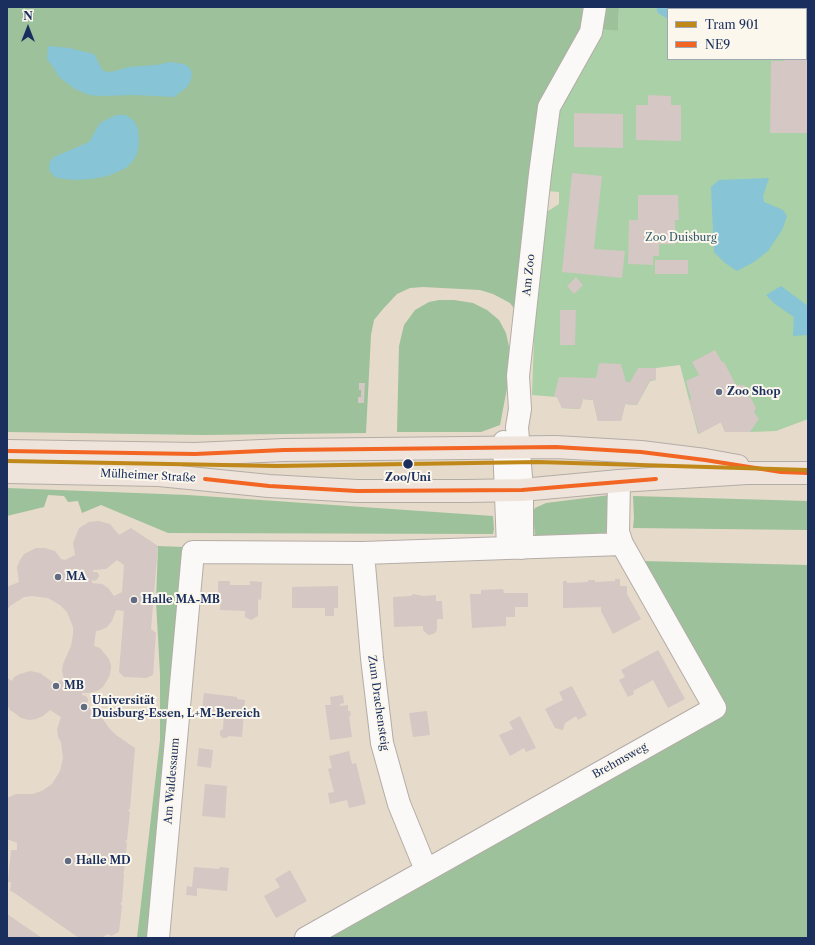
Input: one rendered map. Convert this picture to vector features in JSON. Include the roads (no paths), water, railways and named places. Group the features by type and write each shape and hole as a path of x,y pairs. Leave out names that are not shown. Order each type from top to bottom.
{"main road":[{"name":"Mülheimer Straße","path":"7,451 195,454 284,450 556,447 641,452 781,472"},
{"name":"Mülheimer Straße","path":"7,472 159,475 269,486 357,490 514,490 619,481 747,473 808,473"}],"street":[{"name":"Am Zoo","path":"511,447 503,428 518,376 540,174 549,108 591,32 595,7"},
{"path":"511,447 514,490 515,548"},
{"name":"Brehmsweg","path":"306,938 715,708 622,544 618,532 619,481"},
{"path":"363,553 622,544"},
{"name":"Am Waldessaum","path":"158,938 193,552 363,553"},
{"name":"Zum Drachensteig","path":"363,553 372,658 382,744 398,804 426,870"}],"water":[{"path":"656,7 712,7 667,8 667,18 658,13"},
{"path":"48,46 69,48 94,54 103,71 111,72 129,67 156,65 170,62 184,64 189,67 192,73 191,80 187,87 174,97 89,95 75,89 59,77 47,59"},
{"path":"116,115 126,115 134,121 138,129 139,144 137,154 126,168 108,176 91,179 74,180 57,178 51,173 49,168 50,161 54,157 89,142 100,123"},
{"path":"769,178 763,196 764,202 783,210 787,216 782,230 768,251 754,262 737,271 725,263 714,252 711,187 719,180"},
{"path":"781,286 808,306 807,335 793,336 794,317 775,304 766,295"}],"tram line":[{"name":"901","path":"7,461 277,466 538,462 808,470"}],"place":[{"name":"Zoo Shop","path":"719,392"},
{"name":"Zoo/Uni","path":"408,464"},
{"name":"MA","path":"58,577"},
{"name":"Halle MA-MB","path":"134,600"},
{"name":"MB","path":"56,686"},
{"name":"Universität Duisburg-Essen, L+M-Bereich","path":"84,707"},
{"name":"Halle MD","path":"68,861"}],"park label":[{"name":"Zoo Duisburg","path":"681,238"}]}
